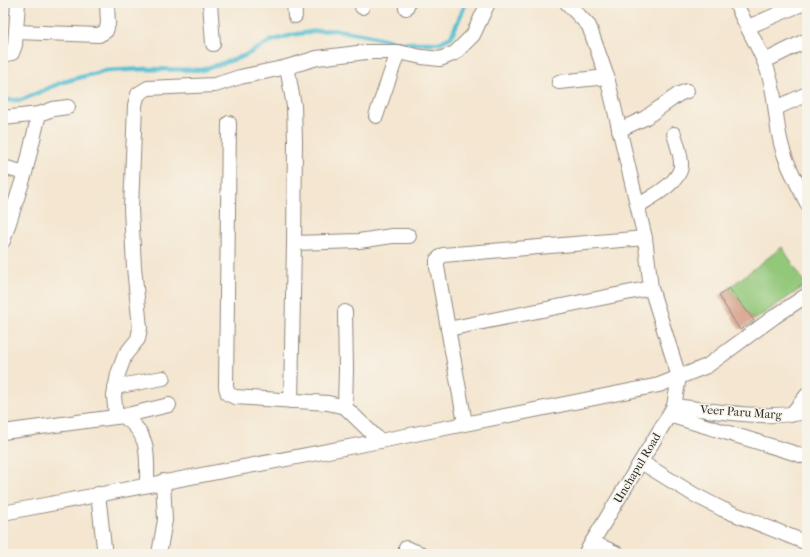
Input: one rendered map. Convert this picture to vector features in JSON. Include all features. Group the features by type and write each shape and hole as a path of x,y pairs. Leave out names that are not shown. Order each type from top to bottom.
{"street":[{"path":"3,55 12,53 15,45 18,3"},
{"path":"16,32 99,35 106,31 108,24 107,3"},
{"path":"210,3 213,44"},
{"path":"147,484 147,450 145,442 142,435 119,416 114,396 115,386 122,361 138,339 140,328 134,267 131,209 135,105 138,94 148,88 215,85 240,77 287,67 317,58 366,52 398,52 440,59 455,53 473,35 488,3"},
{"path":"568,3 589,26 607,77 638,206 651,288 680,377"},
{"path":"736,3 742,19 748,27 765,61 770,76 780,139 792,172 807,203"},
{"path":"748,27 804,3"},
{"path":"765,61 807,40"},
{"path":"376,116 398,52"},
{"path":"287,67 294,106 292,401"},
{"path":"559,82 607,77"},
{"path":"619,130 645,118 680,94 687,91"},
{"path":"776,108 807,94"},
{"path":"3,118 39,114 53,109 68,107"},
{"path":"3,241 25,173 39,114"},
{"path":"229,124 226,387 228,394 235,398 328,403 345,407 380,441"},
{"path":"638,206 673,182 678,176 681,167 680,152 674,134"},
{"path":"3,167 25,173"},
{"path":"294,243 359,241 392,236 409,236"},
{"path":"465,424 437,267 438,260 443,255 644,238"},
{"path":"448,329 651,288"},
{"path":"3,513 147,484 380,441 659,385 707,366 807,295"},
{"path":"345,312 345,407"},
{"name":"Unchapul Road","path":"585,554 672,410 680,377"},
{"path":"115,386 163,378"},
{"path":"791,415 807,395"},
{"path":"3,432 119,416 169,405"},
{"path":"672,410 807,457"},
{"name":"Veer Paru Marg","path":"672,410 766,416 791,415 807,412"},
{"path":"641,462 722,509 807,543"},
{"path":"159,554 165,520 163,481"},
{"path":"98,494 104,547"},
{"path":"592,542 618,554"},
{"path":"406,548 422,554"}],"green space":[{"path":"782,247 806,285 754,320 729,288"}],"building":[{"path":"729,288 754,320 740,330 719,296"}],"waterway":[{"path":"3,100 21,100 63,82 104,71 146,69 202,70 244,56 271,41 292,35 316,31 336,30 400,43 439,43 451,37 466,3"}]}
